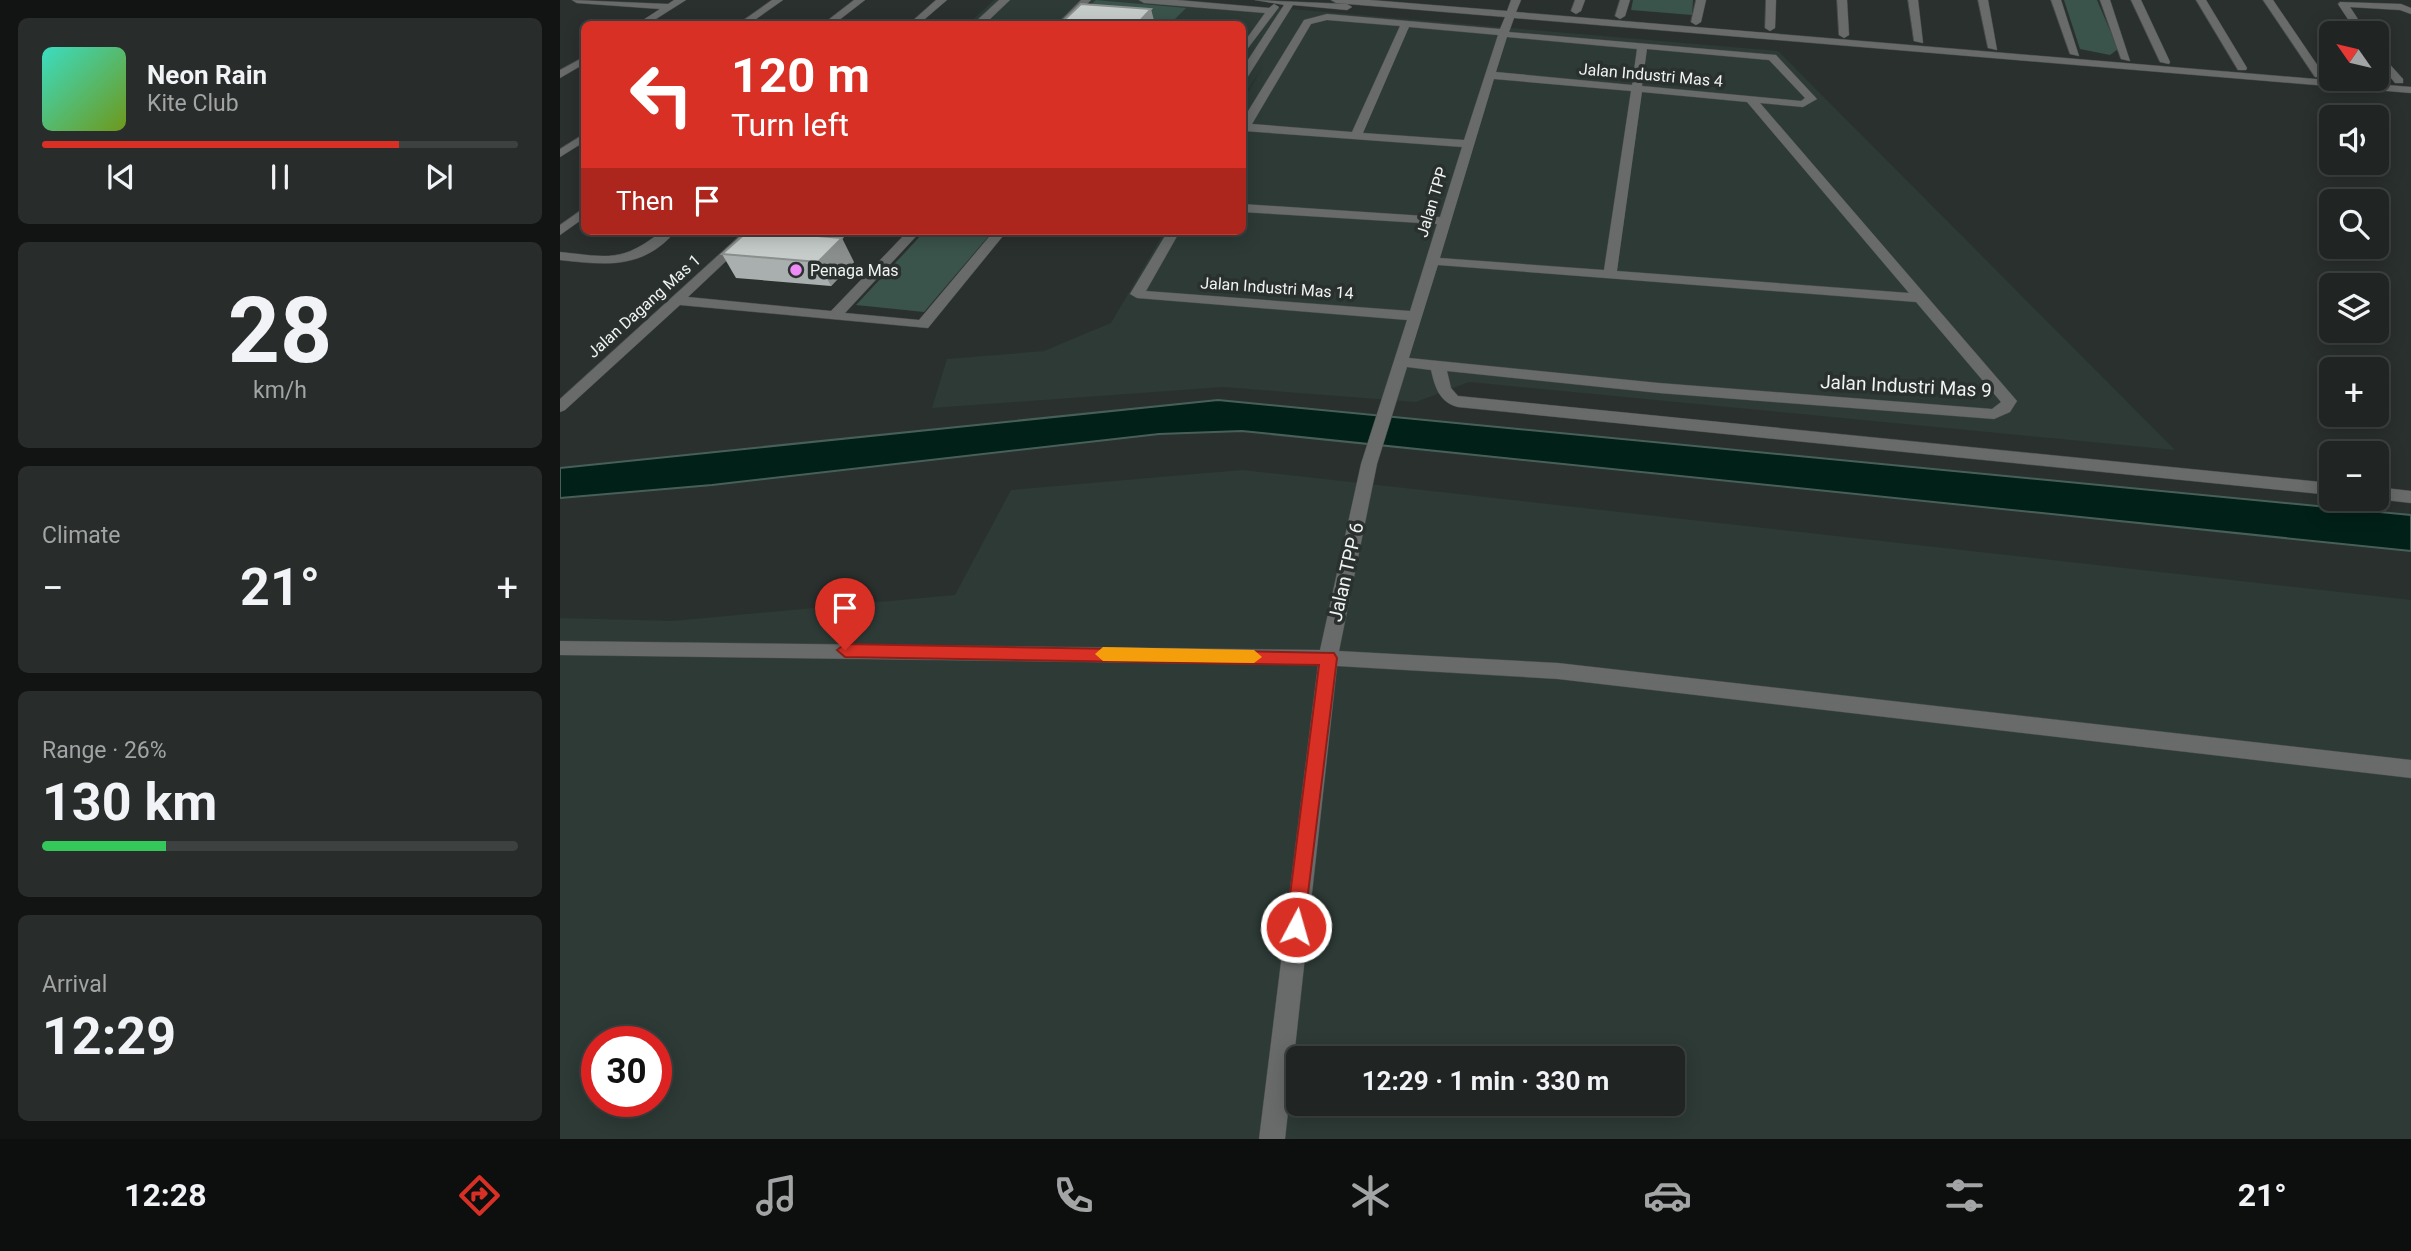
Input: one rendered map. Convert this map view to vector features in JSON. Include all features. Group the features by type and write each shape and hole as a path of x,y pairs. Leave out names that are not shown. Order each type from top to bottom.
{"street":[{"path":"647,21 681,0"},
{"path":"747,21 778,0"},
{"path":"832,21 860,0"},
{"path":"918,21 942,0"},
{"path":"981,21 1005,0"},
{"path":"1065,21 1086,0"},
{"path":"1144,0 1479,15 1497,26 1509,18"},
{"path":"1260,0 1274,6"},
{"path":"1336,0 1509,18 1643,45 1610,275"},
{"path":"1576,11 1580,0"},
{"path":"1620,16 1625,0"},
{"path":"1696,22 1701,0"},
{"path":"1771,0 1771,32"},
{"path":"1842,0 1844,35"},
{"path":"1913,0 1919,41"},
{"path":"1983,0 1993,48"},
{"path":"2056,0 2075,54"},
{"path":"2105,0 2126,59"},
{"path":"2136,0 2165,62"},
{"path":"2201,0 2242,68"},
{"path":"2268,0 2319,75"},
{"path":"574,2 670,7"},
{"path":"1536,3 1545,9 1696,22 1771,32 2411,90"},
{"path":"2354,21 2343,4 2401,7 2411,11"},
{"path":"1247,39 1274,6"},
{"path":"1246,72 1287,7"},
{"path":"1246,122 1307,22 1327,18 1406,23 1537,17 1844,35 2319,75"},
{"name":"Jalan TPP","path":"1391,394 1509,18"},
{"path":"1356,136 1406,23"},
{"path":"1247,39 1266,40"},
{"name":"Jalan Industri Mas 4","path":"1490,75 1751,100 1809,103 1812,99 1772,57 1643,45"},
{"path":"560,75 581,62"},
{"path":"2389,69 2399,82"},
{"path":"2389,81 2411,82"},
{"name":"Jalan Industri Mas 9","path":"1401,362 1660,388 1994,414 2004,409 2009,401 1751,100"},
{"path":"1246,127 1469,144"},
{"path":"560,154 581,139"},
{"path":"1246,208 1445,221"},
{"path":"560,231 581,214"},
{"path":"560,256 625,260 645,253 665,235"},
{"name":"Jalan Dagang Mas 1","path":"560,407 748,235"},
{"path":"834,317 911,235"},
{"path":"676,300 923,326 998,235"},
{"name":"Jalan Industri Mas 14","path":"1172,235 1137,293 1415,316"},
{"path":"1432,261 1921,298"},
{"path":"1438,366 1445,392 1449,398 1458,402 2319,488"},
{"path":"560,387 579,389"},
{"name":"Jalan TPP 6","path":"1272,1139 1328,658 1369,464 1391,394"},
{"path":"2389,495 2411,497"},
{"path":"560,648 1328,658 1558,671 2411,769"}],"shaded area":[{"path":"994,0 1185,0 1778,51 2175,450 1469,382 1416,402 1223,387 932,408 947,359 1044,351 1111,323 1163,235 1246,235 1246,96 1263,66 1246,93 1246,21 971,21"},
{"path":"1096,0 1186,8 1173,21 1075,19"},
{"path":"1633,0 1693,0 1692,15 1631,10"},
{"path":"2064,0 2097,0 2118,49 2110,55 2080,49"},
{"path":"921,235 990,235 924,312 856,305"},
{"path":"1218,400 2319,506 2319,511 2370,511 2411,515 2411,551 1242,431 1159,434 712,485 560,498 560,468"},
{"path":"1242,470 2411,600 2411,1139 560,1139 560,618 673,621 955,595 1011,490"}],"building":[{"path":"1081,4 1151,9 1140,21 1063,21"},
{"path":"743,235 842,238 818,262 722,254"}],"slow traffic":[{"path":"1103,654 1254,657"}],"place":[{"name":"Penaga Mas","path":"796,270"}],"route":[{"path":"845,650 1328,658 1296,927"}]}
